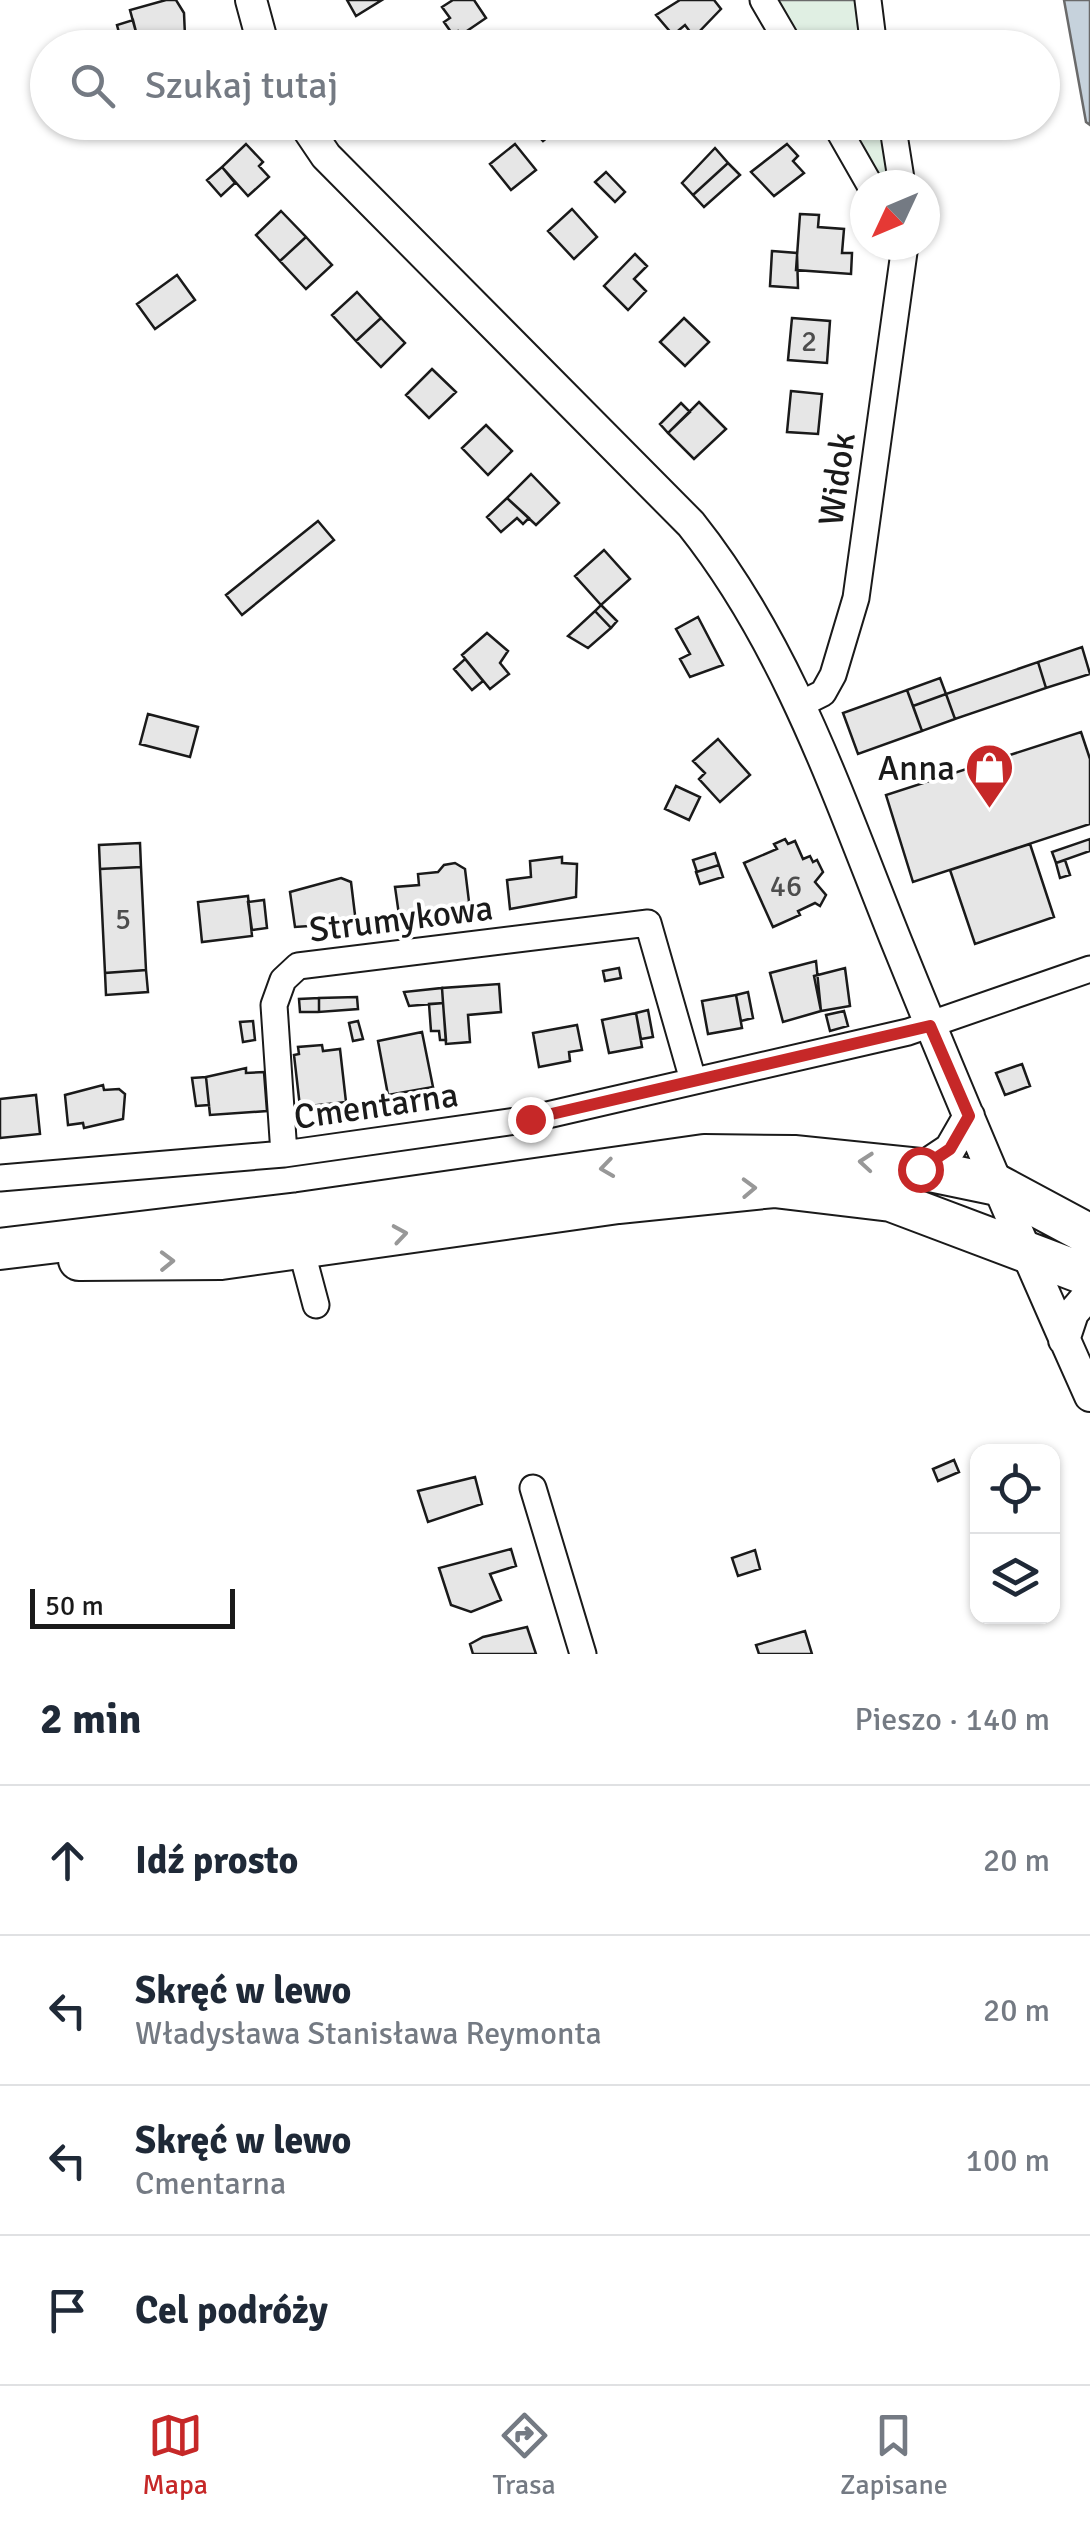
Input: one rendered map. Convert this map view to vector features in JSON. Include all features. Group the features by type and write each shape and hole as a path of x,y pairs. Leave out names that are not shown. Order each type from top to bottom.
{"main road":[{"path":"0,1250 338,1207 704,1154 794,1156 913,1187 978,1230 1090,1276"},
{"path":"0,1250 167,1262 303,1249 725,1189 996,1185 1090,1235"}],"street":[{"path":"251,0 259,30"},
{"path":"763,0 780,30"},
{"path":"868,0 872,30"},
{"path":"315,140 326,156 691,524 726,568 801,704 996,1185 1090,1396"},
{"path":"844,140 861,170"},
{"path":"895,140 900,170"},
{"name":"Widok","path":"801,704 823,693 833,675 856,598 903,260"},
{"name":"Strumykowa","path":"284,1154 274,1006 283,980 298,966 648,923 693,1080"},
{"name":"Cmentarna","path":"0,1178 284,1154 513,1122 930,1026 1090,969"},
{"path":"913,1187 950,1149 969,1116"},
{"path":"303,1249 314,1226 338,1207"},
{"path":"269,1216 288,1227 303,1249 316,1305"},
{"path":"1064,1340 1073,1312 1090,1293"},
{"path":"533,1488 583,1654"}],"green space":[{"path":"763,0 868,0 872,30 781,30"},
{"path":"844,140 895,140 900,170 861,170"}],"shaded area":[{"path":"1064,0 1090,0 1090,125 1086,122"}],"building":[{"path":"176,0 184,13 185,30 135,30 130,10"},
{"path":"347,0 382,0 356,16"},
{"path":"453,0 474,0 486,18 468,30 450,30 444,22 450,18 442,7"},
{"path":"680,0 714,0 721,9 701,30 689,30 685,25 679,30 669,30 656,15"},
{"path":"133,20 136,30 118,30 117,25"},
{"path":"246,144 263,162 259,166 269,177 248,196 222,167"},
{"path":"515,144 536,170 511,190 490,164"},
{"path":"787,144 798,156 793,161 804,173 774,196 751,172"},
{"path":"715,148 728,163 693,195 682,183"},
{"path":"728,163 740,175 704,207 693,195"},
{"path":"222,167 235,183 221,196 207,180"},
{"path":"606,172 625,192 615,202 595,182"},
{"path":"572,209 597,237 574,259 548,231"},
{"path":"281,211 306,237 280,261 256,235"},
{"path":"800,214 819,215 818,227 844,229 842,253 850,253 851,274 796,270"},
{"path":"306,237 332,265 306,289 280,261"},
{"path":"772,251 797,253 798,288 770,286"},
{"path":"635,254 647,266 634,279 646,291 628,310 604,286"},
{"path":"177,275 195,300 155,329 137,304"},
{"path":"357,292 381,318 356,341 332,315"},
{"path":"381,318 405,343 381,367 356,341"},
{"path":"684,318 709,342 685,366 660,342"},
{"path":"792,318 830,321 827,363 788,360"},
{"path":"432,369 456,392 429,418 406,395"},
{"path":"791,391 822,394 818,434 787,432"},
{"path":"699,402 726,429 694,459 668,433"},
{"path":"681,403 690,412 668,433 660,424"},
{"path":"486,425 512,451 488,475 462,448"},
{"path":"531,474 559,503 536,525 507,498"},
{"path":"507,498 529,518 523,524 517,518 501,532 487,517"},
{"path":"318,521 334,540 242,615 226,595"},
{"path":"604,550 630,579 601,605 575,576"},
{"path":"601,605 617,621 611,628 595,611"},
{"path":"595,611 611,628 588,648 568,636"},
{"path":"698,617 723,665 690,677 680,659 690,654 676,629"},
{"path":"487,633 508,651 500,663 509,674 490,689 462,655"},
{"path":"1082,647 1090,674 1046,688 1038,662"},
{"path":"465,659 483,681 472,690 454,669"},
{"path":"1038,662 1046,688 955,719 946,694"},
{"path":"940,678 946,694 913,706 907,690"},
{"path":"907,690 922,731 858,754 843,713"},
{"path":"946,694 955,719 922,731 913,706"},
{"path":"148,714 198,727 190,757 140,744"},
{"name":"Anna","path":"1081,732 1090,759 1090,824 913,882 886,795"},
{"path":"718,739 750,775 720,802 699,779 705,773 693,761"},
{"path":"676,786 700,797 689,820 665,809"},
{"path":"785,839 788,844 795,841 803,859 810,856 813,862 817,860 823,872 815,882 826,895 820,906 815,903 773,927 744,863 777,849 774,844"},
{"path":"1090,839 1090,851 1056,863 1052,852"},
{"path":"140,843 141,867 100,869 99,845"},
{"path":"1030,844 1054,917 975,944 950,870"},
{"path":"715,853 719,865 697,872 693,860"},
{"path":"562,857 562,863 577,864 576,897 510,909 507,880 531,877 530,861"},
{"path":"1065,860 1070,875 1060,878 1056,863"},
{"path":"455,863 465,869 470,910 399,915 395,887 419,885 418,874 438,872 444,865"},
{"path":"719,865 723,877 700,884 696,872"},
{"path":"141,867 146,970 105,973 100,869"},
{"path":"341,878 351,882 356,923 295,927 290,892"},
{"path":"248,896 252,936 202,942 198,902"},
{"path":"264,900 267,928 252,930 248,902"},
{"path":"816,961 821,1011 783,1022 770,973"},
{"path":"619,968 621,978 605,981 603,971"},
{"path":"845,968 850,1006 821,1011 814,976"},
{"path":"146,970 148,992 106,995 105,973"},
{"path":"499,984 501,1012 468,1015 470,1042 446,1044 442,988"},
{"path":"442,988 443,1003 409,1006 404,992"},
{"path":"748,992 753,1018 741,1021 736,995"},
{"path":"736,995 742,1028 708,1034 702,1001"},
{"path":"357,997 358,1009 319,1012 319,998"},
{"path":"319,998 319,1012 300,1012 299,999"},
{"path":"443,1003 446,1040 440,1040 439,1031 431,1031 429,1004"},
{"path":"648,1010 653,1037 641,1039 636,1013"},
{"path":"844,1011 848,1026 830,1031 826,1015"},
{"path":"636,1013 642,1047 609,1053 602,1020"},
{"path":"253,1021 255,1040 243,1042 240,1022"},
{"path":"358,1021 363,1039 353,1041 349,1023"},
{"path":"577,1025 582,1050 569,1052 570,1061 539,1067 533,1033"},
{"path":"422,1032 433,1087 388,1095 378,1041"},
{"path":"322,1045 323,1051 340,1049 346,1102 300,1107 294,1055 299,1054 298,1047"},
{"path":"1022,1064 1030,1086 1005,1095 996,1073"},
{"path":"246,1068 246,1073 264,1072 267,1111 210,1115 206,1077"},
{"path":"206,1077 209,1105 196,1106 192,1078"},
{"path":"103,1085 104,1090 119,1089 125,1094 123,1119 84,1128 83,1123 68,1125 65,1095"},
{"path":"36,1095 40,1134 0,1138 0,1099"},
{"path":"954,1460 959,1472 938,1481 933,1469"},
{"path":"475,1477 482,1504 428,1522 418,1491"},
{"path":"511,1549 516,1566 490,1574 501,1600 471,1612 451,1605 439,1568"},
{"path":"755,1550 760,1569 738,1576 732,1558"},
{"path":"527,1627 536,1654 473,1654 470,1644 483,1637"},
{"path":"805,1631 812,1654 759,1654 756,1645"}],"place":[{"name":"Anna","path":"990,810"}],"route":[{"path":"530,1119 930,1026 969,1116 958,1140 942,1158 920,1169"}]}
